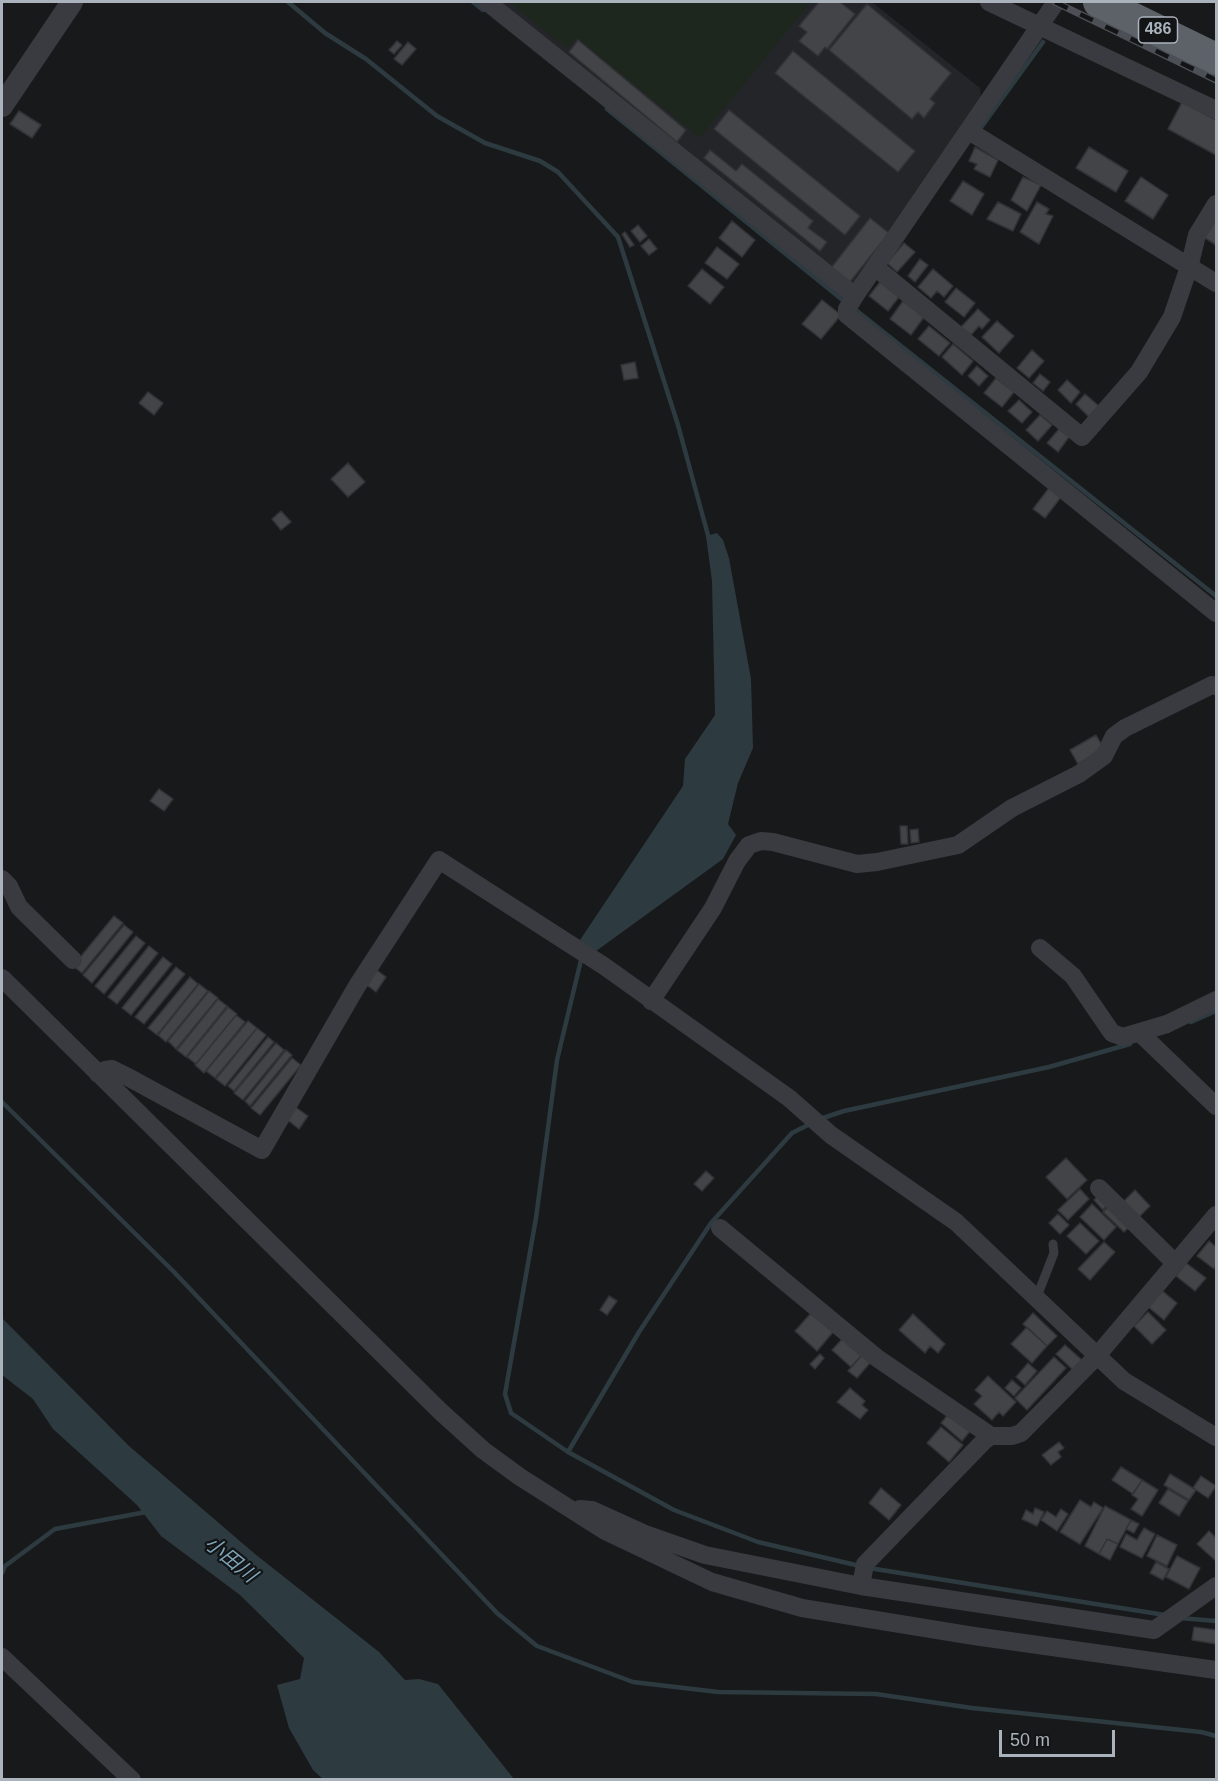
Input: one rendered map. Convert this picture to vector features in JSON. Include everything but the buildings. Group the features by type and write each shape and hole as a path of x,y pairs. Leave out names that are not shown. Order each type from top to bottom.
{"highway":[{"name":"486","path":"1100,2 1216,59"}],"street":[{"path":"2,106 72,2"},
{"path":"487,2 852,301"},
{"path":"989,2 1216,110"},
{"path":"1056,2 879,270 852,301 847,315 1216,613"},
{"path":"969,131 1190,264 1216,283"},
{"path":"879,270 1082,437 1139,372 1172,316 1190,264 1197,235 1216,204"},
{"path":"651,1001 713,908 740,856 749,845 761,841 773,842 858,864 958,845 1012,808 1079,774 1104,756 1114,736 1125,728 1212,685 1216,686"},
{"path":"98,1074 112,1069 262,1150 357,986 440,860 593,959 789,1098 831,1135 956,1222 1096,1357 1124,1381 1216,1437"},
{"path":"2,879 9,886 19,907 73,960"},
{"path":"1041,948 1073,976 1112,1033 1123,1037 1186,1016 1216,1000"},
{"path":"2,978 440,1411 483,1450 604,1531 701,1577 757,1598 802,1608 974,1636 1216,1670"},
{"path":"1139,1032 1216,1106"},
{"path":"1099,1188 1175,1263"},
{"path":"720,1228 878,1358 991,1436 1012,1436 1021,1433 1096,1357 1216,1215"},
{"path":"863,1575 991,1436"},
{"path":"569,1509 592,1510 645,1534 705,1555 863,1575 1154,1630 1216,1586"},
{"path":"2,1657 132,1779"}],"lane":[{"path":"1036,1299 1054,1253 1053,1244"}],"shaded area":[{"path":"497,2 872,2 980,88 981,100 855,286"},
{"path":"509,2 811,2 700,138 577,38 566,48"}],"water":[{"path":"717,533 723,540 729,558 751,679 753,748 738,783 728,824 736,835 723,859 592,954 580,940 683,786 685,759 715,715 712,581 706,536"},
{"name":"小田川","path":"2,1318 129,1446 255,1554 379,1652 405,1680 419,1679 438,1684 514,1779 324,1780 313,1770 289,1728 277,1685 300,1679 304,1658 240,1595 161,1536 137,1505 53,1429 33,1399 2,1375"}],"waterway":[{"path":"288,2 325,33 366,59 437,116 485,143 540,161 558,172 618,237 678,425 709,539"},
{"path":"473,2 483,10"},
{"path":"980,129 1043,42"},
{"path":"607,109 845,302"},
{"path":"852,307 1216,596"},
{"path":"582,956 557,1060 536,1218 505,1394 511,1413 568,1452 674,1510 758,1542 860,1566"},
{"path":"1191,1022 1216,1011"},
{"path":"820,1119 844,1111 1049,1067 1130,1044"},
{"path":"2,1102 174,1272 497,1613 537,1646 633,1682 718,1692 876,1694 972,1708 1201,1732 1216,1736"},
{"path":"568,1452 639,1332 711,1223 792,1133 810,1124"},
{"path":"2,1573 5,1566 55,1529 146,1512"},
{"path":"869,1568 1165,1615"},
{"path":"1180,1618 1216,1621"}],"railway":[{"path":"1055,2 1216,80"}]}
